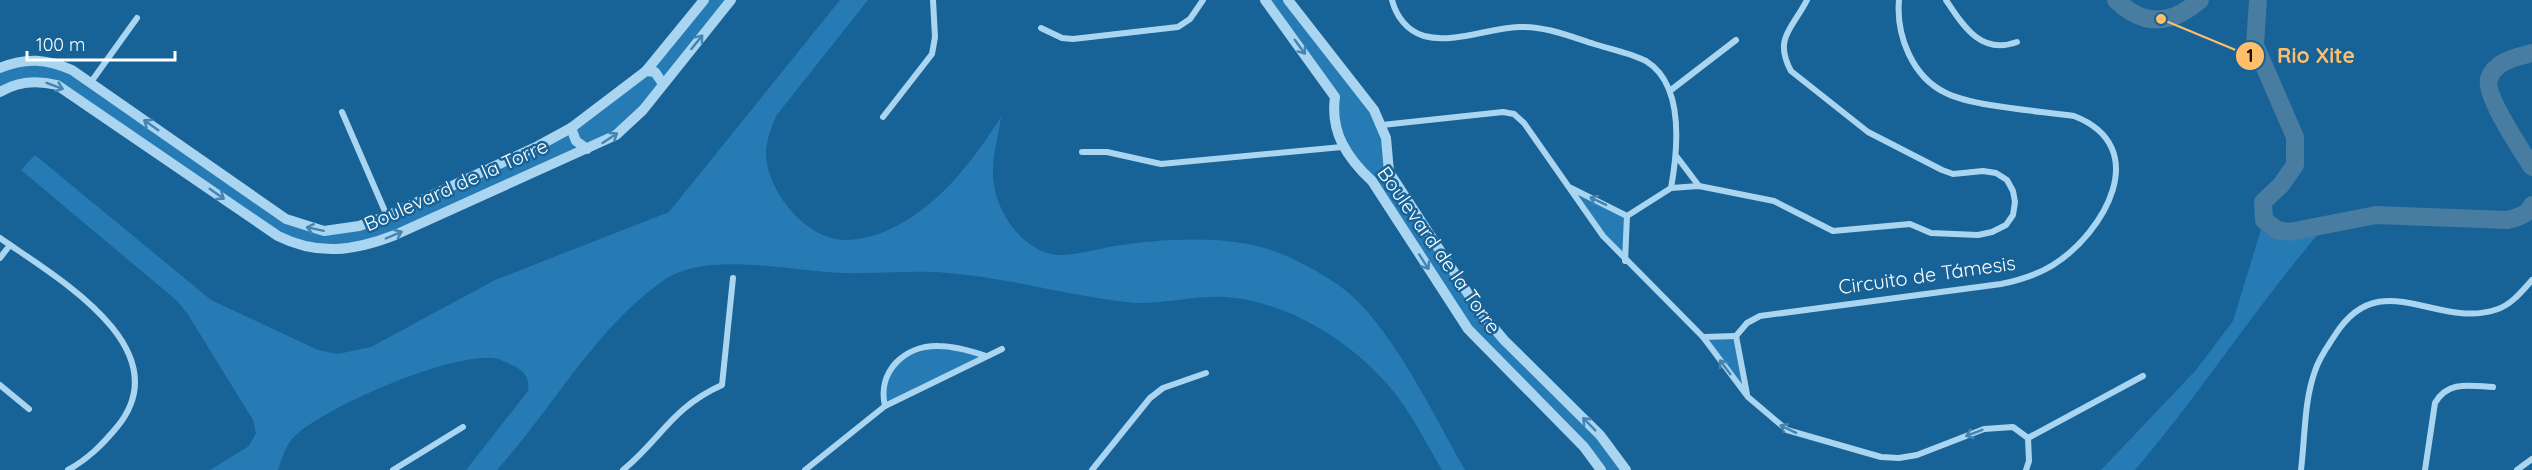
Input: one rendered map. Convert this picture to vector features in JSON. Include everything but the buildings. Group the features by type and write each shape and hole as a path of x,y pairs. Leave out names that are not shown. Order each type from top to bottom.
{"street":[{"name":"Boulevard de la Torre","path":"0,68 30,59 57,63 91,82 286,219 324,231 359,226 387,216 538,146 571,128 646,70 704,0"},
{"name":"Boulevard de la Torre","path":"0,92 24,82 39,81 57,85 278,236 305,248 341,250 376,243 616,135 643,110 731,0"},
{"path":"883,117 932,54 935,37 933,0"},
{"path":"1041,28 1062,38 1073,39 1178,27 1190,19 1203,0"},
{"path":"1265,0 1335,97 1344,88 1356,89"},
{"name":"Boulevard de la Torre","path":"1288,0 1374,110 1382,125 1389,172 1491,325 1600,435 1626,470"},
{"path":"1392,0 1394,9 1407,27 1422,36 1440,38 1518,27 1540,28 1644,60 1660,72 1671,90 1677,157 1671,188"},
{"path":"1627,216 1671,188 1698,186 1774,201 1833,231 1910,224 1931,233 1978,235 1992,232 2006,225 2013,215 2015,202 2013,191 2007,180 1996,173 1983,171 1953,174 1942,170 1868,132 1791,71 1782,46 1786,34 1807,0"},
{"name":"Circuito de Támesis","path":"1736,336 1747,323 1760,316 2001,285 2030,277 2053,265 2074,249 2088,233 2112,194 2117,170 2115,150 2105,134 2090,122 2074,116 1969,100 1946,93 1929,81 1904,45 1898,25 1899,0"},
{"path":"1946,0 1973,34 1989,45 2004,47 2017,42"},
{"path":"91,82 137,18"},
{"path":"1671,90 1736,40"},
{"path":"646,70 655,72 663,84"},
{"name":"Boulevard de la Torre","path":"1335,97 1334,108 1342,147 1355,165 1372,181 1468,329 1584,447 1601,470"},
{"path":"1382,125 1503,111 1514,114 1524,123 1603,236 1625,261 1703,337 1748,396 1787,430 1881,457 1917,455 1997,426 2013,427 2028,438"},
{"path":"342,112 387,216"},
{"path":"571,128 576,141 587,149"},
{"path":"1082,152 1107,152 1161,164 1342,147"},
{"path":"1677,157 1698,186"},
{"path":"1372,181 1382,180 1389,172"},
{"path":"1569,187 1627,216"},
{"path":"1625,261 1627,216"},
{"path":"0,238 87,300 102,314 130,356 135,377 134,395 125,417 101,446 68,470"},
{"path":"0,258 10,245"},
{"path":"623,470 679,411 704,393 722,385 733,278"},
{"path":"2301,470 2314,371 2345,320 2358,308 2372,302 2390,299 2465,312 2484,312 2498,309 2512,301 2532,280"},
{"path":"1703,337 1736,336 1748,396"},
{"path":"885,406 882,395 886,373 892,365 911,352 938,346 987,356"},
{"path":"805,470 885,406 1002,349"},
{"path":"1092,470 1150,398 1163,388 1206,374"},
{"path":"2028,438 2143,376"},
{"path":"0,385 29,409"},
{"path":"2425,470 2435,403 2440,394 2458,385 2493,387"},
{"path":"393,470 463,427"},
{"path":"2026,470 2029,461 2028,438"},
{"path":"2517,470 2532,459"}],"shaded area":[{"path":"704,0 731,0 630,123 376,243 305,248 73,94 40,81 0,92 0,68 57,63 286,219 339,231 538,146 646,71"},
{"path":"840,0 868,0 776,116 766,151 767,165 778,193 798,218 810,228 823,235 848,240 886,231 905,221 922,210 952,183 978,151 1001,117 994,157 994,184 1002,210 1017,233 1027,242 1039,250 1057,255 1158,241 1229,241 1273,251 1293,259 1330,280 1351,295 1368,312 1414,378 1465,470 1442,470 1396,395 1355,353 1315,326 1271,306 1226,297 1135,303 971,275 947,273 843,273 727,264 682,271 664,280 639,299 596,345 497,470 466,470 528,391 528,387 526,376 521,370 492,358 447,364 391,384 336,409 293,437 285,450 278,470 210,470 249,446 256,433 253,420 187,313 176,300 21,170 35,155 211,300 318,350 338,354 371,347 495,280 669,212"},
{"path":"1265,0 1288,0 1374,110 1389,172 1478,309 1626,470 1601,470 1480,343 1342,147 1335,96"},
{"path":"1569,187 1627,216 1625,261"},
{"path":"2264,220 2272,226 2287,230 2328,223 2278,283 2184,409 2135,470 2101,470 2196,370 2233,321"},
{"path":"1736,336 1748,396 1703,337"},
{"path":"938,346 987,356 885,406 886,379 890,370 904,358"}],"waterway":[{"path":"2116,0 2137,15 2158,20 2179,14 2200,0"},
{"path":"2258,0 2255,45 2295,137 2295,165 2281,185 2263,202 2264,220 2277,230 2289,232 2376,215 2507,220 2525,214 2532,205"},
{"path":"2532,53 2501,64 2489,79 2489,87 2498,110 2532,167"}],"place":[{"name":"Rio Xite","path":"2161,19"}]}
